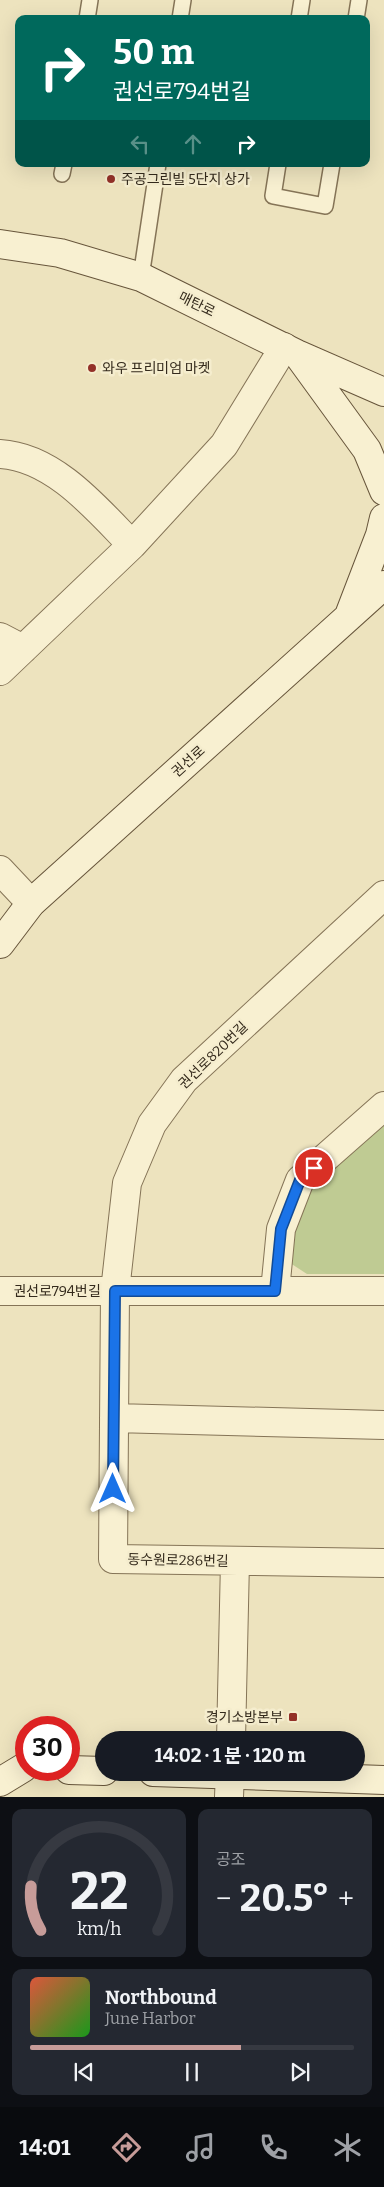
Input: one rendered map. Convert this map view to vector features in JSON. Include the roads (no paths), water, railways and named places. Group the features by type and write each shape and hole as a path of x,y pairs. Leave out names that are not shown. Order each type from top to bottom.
{"street":[{"name":"매탄로","path":"0,244 60,253 140,277 291,350 384,392"},
{"path":"0,671 12,643 132,545 224,445 291,350 367,450 384,491"},
{"path":"0,454 10,455 44,468 76,488 132,545"},
{"path":"348,618 380,535 384,518"},
{"name":"권선로","path":"0,944 31,903 384,585"},
{"path":"0,870 31,903"},
{"name":"권선로820번길","path":"115,1291 127,1183 152,1124 184,1080 384,894"},
{"path":"275,1291 281,1229 300,1180 384,1106"},
{"name":"권선로794번길","path":"0,1290 384,1291"},
{"name":"동수원로286번길","path":"115,1291 113,1560 384,1563"},
{"path":"114,1418 384,1425"},
{"path":"231,1731 235,1561"},
{"path":"0,1782 15,1769"},
{"path":"80,1770 95,1771"},
{"path":"230,1782 384,1780"}],"lane":[{"path":"88,15 90,0"},
{"path":"180,0 180,15"},
{"path":"300,15 302,0"},
{"path":"357,15 359,0"},
{"path":"140,277 158,167"},
{"path":"278,167 273,196 325,206 332,167"}],"place":[{"name":"주공그린빌 5단지 상가","path":"111,179"},
{"name":"와우 프리미엄 마켓","path":"92,368"},
{"name":"경기소방본부","path":"293,1717"}]}
